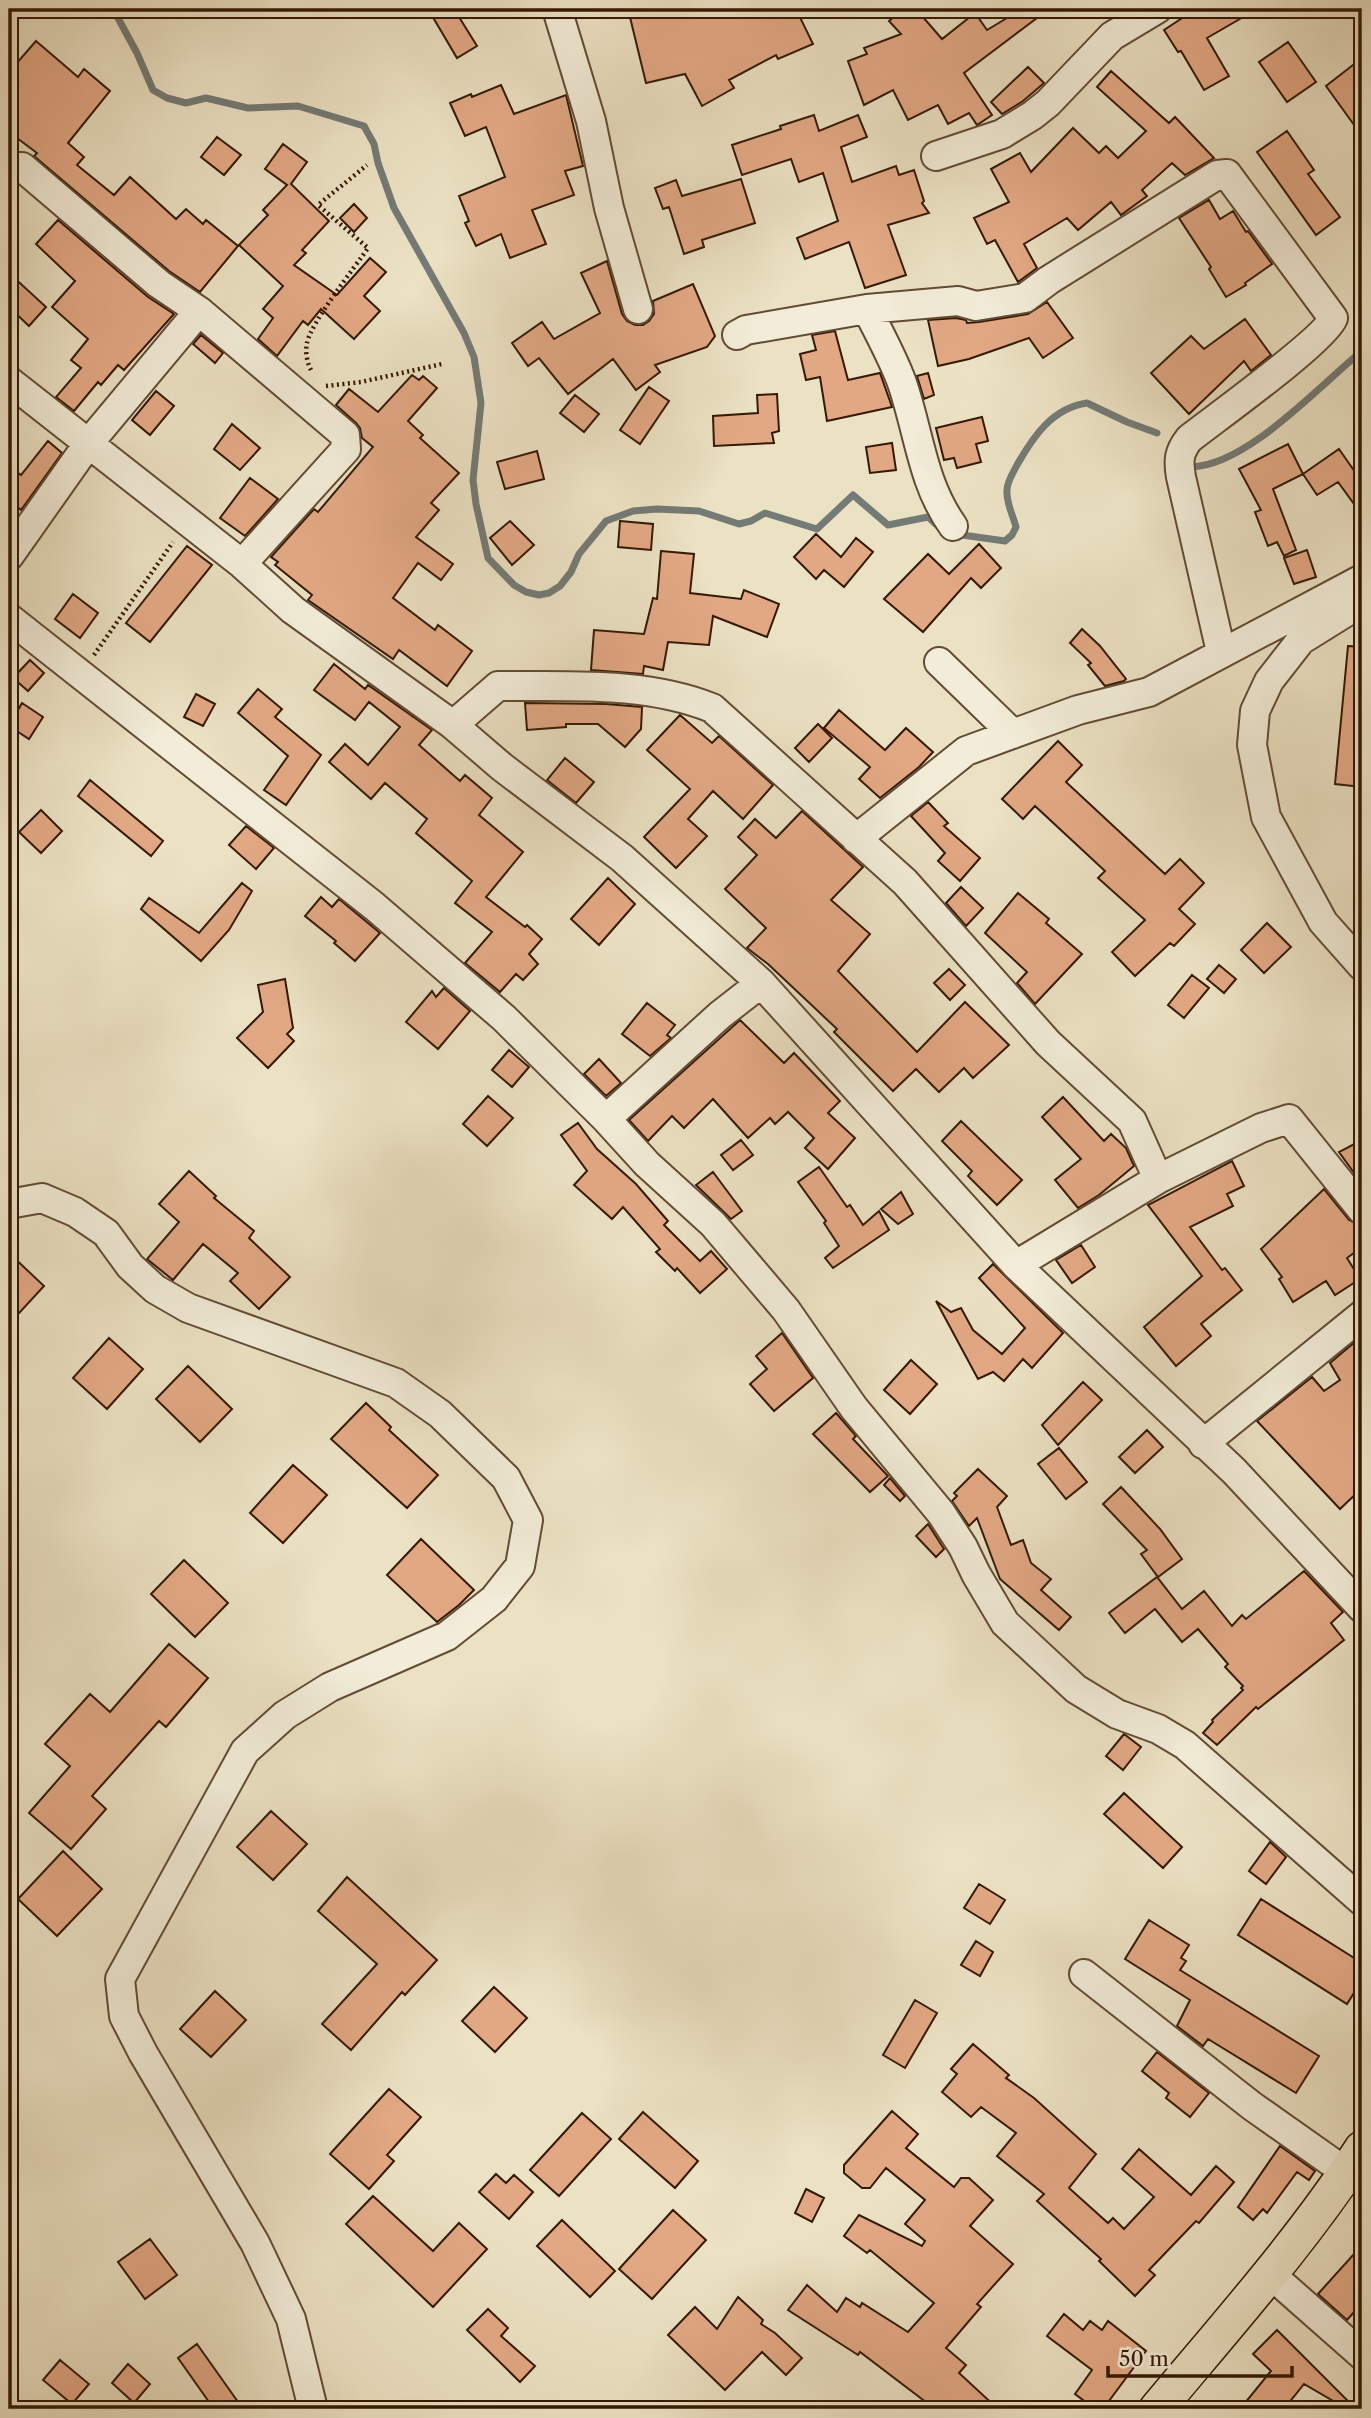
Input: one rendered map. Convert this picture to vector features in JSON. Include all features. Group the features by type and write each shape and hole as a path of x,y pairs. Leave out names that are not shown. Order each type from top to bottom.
{"main road":[{"path":"1157,2409 1269,2273 1354,2161"}],"street":[{"path":"557,9 591,121 609,208 638,309"},
{"path":"936,156 1002,134 1033,115 1048,103 1111,36 1157,9"},
{"path":"9,171 14,167 22,167 159,284 199,311 345,435 346,449 242,564"},
{"path":"737,335 746,330 867,309 958,301 976,306 1025,298 1049,280 1217,175 1227,174 1333,318 1331,324 1309,344 1189,439 1180,452 1178,464 1221,652"},
{"path":"867,309 902,382 925,471 941,509 953,526"},
{"path":"9,556 88,444 199,311"},
{"path":"9,382 242,564 293,610 453,725 502,767 622,859 761,983 1016,1265 1234,1471 1362,1608"},
{"path":"856,839 966,751 1077,710 1149,692 1362,579"},
{"path":"1362,602 1301,640 1269,681 1255,711 1252,746 1266,817 1323,922 1362,967"},
{"path":"9,618 374,906 504,1018 606,1119 647,1164 713,1224 786,1310 854,1408 941,1513 1005,1623 1076,1689 1117,1714 1158,1729 1185,1745 1362,1901"},
{"path":"939,662 1013,734"},
{"path":"453,725 498,686 602,687 685,697 712,708 905,882 1048,1043 1132,1121 1158,1179"},
{"path":"606,1119 720,1015 761,983"},
{"path":"1016,1265 1158,1179 1261,1128 1289,1119 1362,1210"},
{"path":"9,1204 42,1198 75,1212 106,1234 130,1266 155,1289 188,1308 396,1384 440,1414 506,1478 528,1520 520,1566 494,1599 447,1636 330,1687 285,1715 245,1751 120,1979 124,2016 143,2053 256,2243 291,2319 313,2409"},
{"path":"1203,1444 1362,1315"},
{"path":"1084,1974 1252,2106 1354,2161"},
{"path":"1269,2273 1362,2355"}],"path":[{"path":"314,375 308,364 307,342 317,322 368,248 318,205 367,165"},
{"path":"282,381 320,386 361,382 442,364"},
{"path":"81,673 188,522"}],"building":[{"path":"454,9 477,46 457,58 434,19"},
{"path":"628,9 796,9 813,44 778,59 776,55 729,80 734,88 702,106 685,74 646,83"},
{"path":"903,9 916,9 942,39 975,13 987,30 1022,9 1049,9 964,73 992,115 977,125 969,113 948,124 938,105 908,120 893,90 864,105 848,61 867,54 864,48 901,34 889,21"},
{"path":"1196,9 1257,9 1207,38 1229,76 1204,90 1181,51 1178,52 1164,30"},
{"path":"36,41 78,77 84,69 110,91 68,143 84,157 77,165 114,195 130,177 176,219 186,209 203,224 206,220 238,246 200,292 169,271 34,156 37,153 9,132 9,72"},
{"path":"1288,42 1316,82 1287,102 1259,62"},
{"path":"1362,58 1362,136 1326,86"},
{"path":"1028,67 1044,83 1002,114 991,102"},
{"path":"1111,71 1169,123 1175,117 1214,158 1185,175 1172,163 1142,190 1147,196 1121,215 1111,202 1078,230 1067,218 1024,244 1037,268 1018,282 995,240 987,244 974,218 1009,202 991,169 1020,153 1031,172 1073,128 1099,153 1106,146 1118,158 1146,131 1097,87"},
{"path":"501,85 514,114 566,95 583,166 565,171 574,195 532,210 546,244 510,258 501,234 476,246 465,223 469,221 459,196 505,177 486,127 465,136 450,103"},
{"path":"814,115 819,131 858,115 867,137 841,147 852,182 896,166 899,175 914,170 924,201 922,203 929,213 888,225 906,275 865,288 849,242 805,259 797,238 838,221 823,173 799,182 791,159 742,175 732,145"},
{"path":"1287,131 1314,170 1308,174 1340,217 1316,235 1257,152"},
{"path":"217,137 241,155 224,175 201,157"},
{"path":"283,144 307,162 291,184 329,221 302,250 306,253 294,265 337,295 370,258 386,272 364,296 380,311 354,339 321,309 308,325 303,321 277,356 258,339 273,318 263,309 283,286 239,245 268,215 263,210 287,185 265,169"},
{"path":"741,179 755,223 702,240 704,247 684,254 669,207 663,209 655,188 676,180 682,196"},
{"path":"1209,200 1220,219 1233,211 1272,264 1226,297 1209,269 1211,267 1179,218"},
{"path":"354,204 367,218 354,232 340,218"},
{"path":"58,220 148,297 174,314 124,370 118,365 101,385 98,382 74,411 56,397 81,368 71,360 88,339 52,307 75,281 36,244"},
{"path":"607,261 622,314 627,321 643,325 654,314 653,301 693,284 715,336 707,347 655,365 660,372 636,390 613,359 568,394 539,358 528,366 512,343 542,322 554,339 600,313 581,273"},
{"path":"9,273 46,307 29,326 9,307"},
{"path":"1047,302 1073,338 1043,358 1029,338 969,359 938,366 928,320 956,318 966,320 967,323 979,322 1028,314"},
{"path":"1245,319 1271,355 1251,371 1244,361 1189,414 1151,373 1191,336 1204,349"},
{"path":"835,331 848,380 880,373 892,407 827,421 820,377 806,380 800,354 816,350 812,335"},
{"path":"201,335 223,353 215,363 193,344"},
{"path":"928,373 934,395 924,399 917,376"},
{"path":"412,375 419,380 423,376 437,388 408,421 423,435 420,438 459,473 431,503 439,510 416,537 453,564 441,580 418,563 393,598 435,630 438,625 472,651 447,686 399,650 393,659 308,600 312,595 275,565 278,562 271,557 314,509 318,512 373,447 362,438 356,423 336,405 349,389 378,412"},
{"path":"649,387 669,401 640,444 620,430"},
{"path":"156,391 174,406 150,435 132,420"},
{"path":"777,394 779,431 772,433 774,443 714,446 713,416 758,413 757,395"},
{"path":"575,395 599,414 584,432 560,413"},
{"path":"982,417 988,441 976,444 981,462 957,468 954,458 944,460 936,428"},
{"path":"232,424 260,448 240,470 214,449"},
{"path":"48,441 62,453 21,510 9,500 9,466 21,475"},
{"path":"892,443 896,470 870,473 866,447"},
{"path":"1288,444 1303,474 1273,489 1296,550 1284,556 1277,542 1268,546 1255,512 1261,510 1239,469"},
{"path":"1339,449 1362,482 1362,515 1338,482 1317,495 1303,474"},
{"path":"537,451 544,479 505,489 497,462"},
{"path":"250,478 278,499 245,536 220,518"},
{"path":"510,521 534,545 512,565 490,538"},
{"path":"620,521 653,524 651,550 618,547"},
{"path":"816,534 841,557 856,538 873,552 844,587 824,570 816,579 794,557"},
{"path":"979,544 1001,568 981,588 971,578 923,632 884,599 928,554 949,574"},
{"path":"187,546 212,565 150,642 126,623"},
{"path":"1307,550 1316,577 1294,584 1284,558"},
{"path":"661,551 694,554 690,593 741,599 744,590 779,604 767,637 713,616 709,645 668,642 663,670 644,666 643,674 591,670 594,630 644,634 653,598 657,599"},
{"path":"73,594 98,613 80,638 55,619"},
{"path":"1082,629 1100,646 1126,679 1124,681 1105,686 1088,665 1091,663 1070,643"},
{"path":"1348,646 1362,647 1362,787 1335,784"},
{"path":"30,660 44,673 28,691 13,678"},
{"path":"334,664 365,689 368,685 432,730 419,745 460,781 465,775 492,798 479,815 523,852 486,897 525,927 527,925 542,939 529,954 538,964 523,980 516,974 500,992 465,963 492,932 455,903 472,881 416,833 427,819 385,783 371,799 329,762 345,744 368,765 400,727 369,702 355,720 314,690"},
{"path":"258,689 282,709 275,717 321,755 286,805 264,790 288,756 238,713"},
{"path":"196,694 215,704 203,726 184,717"},
{"path":"22,703 43,717 29,739 9,726"},
{"path":"525,703 642,707 641,729 625,747 598,724 566,724 566,727 527,730"},
{"path":"839,710 885,750 906,728 933,752 919,767 880,798 859,779 870,767 824,728"},
{"path":"680,715 712,743 719,736 773,785 743,819 713,791 688,819 707,836 676,868 644,837 690,789 647,750"},
{"path":"818,724 832,738 809,762 795,748"},
{"path":"1058,741 1082,765 1066,782 1165,874 1180,859 1204,883 1179,909 1195,924 1174,946 1170,943 1135,976 1112,952 1145,920 1098,878 1105,871 1035,806 1023,819 1002,799"},
{"path":"565,758 594,782 576,803 547,780"},
{"path":"90,780 163,841 151,856 78,796"},
{"path":"928,802 948,823 944,826 980,858 960,881 938,861 945,853 911,816"},
{"path":"41,810 62,831 41,853 19,832"},
{"path":"802,811 863,867 831,900 870,934 838,971 917,1052 965,1002 1009,1045 973,1078 964,1068 939,1092 916,1069 893,1091 834,1032 837,1029 768,964 747,948 766,928 725,889 757,855 738,837 755,819 776,838"},
{"path":"246,826 274,848 256,869 229,845"},
{"path":"608,878 635,904 599,945 571,919"},
{"path":"242,883 252,891 229,930 201,961 141,909 149,898 199,933"},
{"path":"961,887 983,908 966,926 946,903"},
{"path":"1018,893 1049,919 1046,923 1082,954 1035,1004 1017,983 1027,972 985,933"},
{"path":"321,897 332,907 339,899 380,933 355,961 334,943 336,941 305,916"},
{"path":"1267,923 1291,947 1264,973 1241,950"},
{"path":"1219,965 1236,979 1224,993 1207,979"},
{"path":"949,969 965,985 950,1000 934,983"},
{"path":"1192,975 1209,988 1184,1018 1168,1005"},
{"path":"285,979 293,1028 287,1034 294,1041 268,1068 237,1038 263,1012 258,985"},
{"path":"444,988 470,1011 438,1049 406,1022 432,991 436,997"},
{"path":"647,1003 675,1025 667,1035 671,1038 650,1056 622,1034"},
{"path":"740,1020 784,1063 794,1053 840,1101 828,1113 855,1138 828,1169 805,1148 814,1138 788,1112 775,1124 770,1118 748,1138 713,1099 684,1128 672,1116 648,1141 629,1120"},
{"path":"509,1050 529,1067 512,1087 492,1070"},
{"path":"599,1059 621,1083 606,1096 584,1074"},
{"path":"488,1096 513,1118 487,1146 463,1124"},
{"path":"1063,1097 1104,1141 1111,1134 1126,1148 1134,1166 1099,1195 1078,1208 1055,1180 1081,1159 1042,1117"},
{"path":"961,1121 1022,1180 997,1205 968,1176 972,1171 942,1141"},
{"path":"578,1123 597,1149 636,1184 668,1221 664,1225 700,1261 711,1251 727,1269 700,1293 677,1268 675,1271 656,1252 660,1249 623,1207 612,1219 574,1185 587,1171 561,1135"},
{"path":"741,1140 753,1155 733,1170 721,1155"},
{"path":"1362,1140 1362,1184 1339,1152"},
{"path":"1232,1161 1244,1186 1227,1194 1233,1206 1190,1227 1222,1270 1225,1268 1242,1290 1201,1324 1211,1336 1176,1366 1144,1327 1202,1276 1148,1205"},
{"path":"819,1167 863,1225 879,1211 889,1230 833,1268 825,1258 839,1246 824,1223 826,1221 798,1182"},
{"path":"189,1171 216,1196 214,1198 254,1231 249,1238 290,1277 259,1309 230,1281 238,1273 203,1244 173,1280 147,1259 179,1222 159,1204"},
{"path":"713,1172 742,1211 731,1219 696,1185"},
{"path":"1324,1189 1349,1220 1362,1226 1362,1247 1347,1258 1360,1279 1335,1295 1326,1281 1293,1302 1279,1279 1282,1277 1261,1249"},
{"path":"901,1192 913,1214 898,1224 881,1209"},
{"path":"1081,1245 1095,1267 1072,1283 1056,1260"},
{"path":"9,1253 44,1286 9,1324"},
{"path":"993,1264 1063,1333 1032,1368 1023,1359 1004,1381 993,1372 978,1379 936,1301 951,1312 961,1308 973,1330 1002,1354 1025,1328 979,1278"},
{"path":"782,1333 813,1378 774,1411 750,1384 767,1369 756,1356"},
{"path":"1362,1336 1362,1488 1340,1509 1257,1421 1312,1377 1324,1391 1340,1380 1330,1363"},
{"path":"109,1338 143,1369 107,1409 73,1378"},
{"path":"911,1360 937,1384 910,1414 884,1390"},
{"path":"188,1366 232,1409 200,1442 156,1399"},
{"path":"1083,1382 1102,1400 1058,1445 1042,1425"},
{"path":"366,1403 391,1427 389,1430 438,1475 407,1508 331,1439"},
{"path":"836,1413 856,1436 853,1439 888,1476 870,1492 813,1434"},
{"path":"1147,1430 1163,1447 1135,1473 1119,1457"},
{"path":"1059,1448 1087,1482 1066,1499 1038,1464"},
{"path":"293,1465 327,1495 283,1543 250,1513"},
{"path":"978,1469 1007,1496 997,1507 1011,1545 1023,1540 1031,1563 1051,1579 1041,1590 1071,1617 1059,1630 1000,1579 977,1518 969,1526 952,1501 957,1496 954,1493"},
{"path":"890,1478 905,1496 900,1501 884,1485"},
{"path":"1121,1487 1160,1529 1182,1559 1158,1577 1141,1554 1147,1550 1103,1504"},
{"path":"928,1524 944,1549 936,1557 916,1536"},
{"path":"421,1539 474,1590 437,1622 387,1575"},
{"path":"184,1560 228,1603 195,1637 151,1594"},
{"path":"1304,1571 1343,1612 1331,1623 1344,1640 1258,1709 1256,1707 1217,1745 1203,1733 1212,1720 1243,1690 1243,1686 1225,1667 1228,1664 1198,1629 1182,1642 1155,1609 1125,1633 1109,1613 1157,1577 1182,1609 1204,1591 1232,1626 1242,1615 1246,1619"},
{"path":"169,1644 208,1678 166,1727 159,1721 92,1796 106,1809 71,1849 29,1813 70,1766 45,1744 90,1694 110,1712"},
{"path":"1124,1734 1141,1747 1123,1770 1106,1756"},
{"path":"1124,1793 1182,1847 1163,1868 1104,1814"},
{"path":"271,1811 307,1844 273,1880 237,1847"},
{"path":"1270,1842 1286,1857 1266,1884 1249,1871"},
{"path":"63,1851 102,1889 57,1936 18,1899"},
{"path":"347,1877 437,1960 405,1995 402,1992 351,2050 322,2024 377,1964 318,1911"},
{"path":"979,1884 1005,1900 990,1924 964,1908"},
{"path":"1261,1899 1362,1963 1362,1980 1347,2004 1238,1935"},
{"path":"1149,1920 1189,1945 1181,1958 1186,1961 1180,1970 1319,2056 1296,2093 1208,2039 1203,2046 1177,2026 1190,2000 1125,1959"},
{"path":"976,1941 993,1952 980,1976 961,1965"},
{"path":"494,1987 527,2018 495,2052 462,2021"},
{"path":"215,1991 246,2020 211,2057 180,2029"},
{"path":"915,2000 937,2013 905,2068 883,2055"},
{"path":"973,2044 1009,2075 1006,2078 1034,2098 1096,2154 1069,2188 1108,2223 1113,2218 1124,2229 1154,2197 1122,2169 1139,2149 1191,2195 1216,2166 1234,2182 1199,2223 1196,2221 1149,2270 1155,2275 1135,2296 1099,2261 1101,2259 1037,2201 1044,2194 997,2156 1016,2133 981,2107 971,2117 942,2092 957,2074 951,2069"},
{"path":"1157,2052 1209,2093 1190,2117 1166,2098 1169,2093 1142,2071"},
{"path":"389,2089 421,2117 387,2155 394,2161 369,2189 330,2154"},
{"path":"892,2111 918,2134 906,2148 954,2187 961,2178 969,2178 993,2200 970,2226 1013,2264 977,2304 981,2307 946,2348 966,2365 959,2373 998,2409 954,2409 945,2401 935,2409 860,2352 858,2355 788,2310 807,2285 837,2312 846,2298 860,2307 862,2303 908,2332 934,2303 870,2250 867,2253 844,2236 859,2215 922,2246 925,2241 905,2224 925,2200 886,2168 870,2188 862,2188 844,2173 844,2165"},
{"path":"643,2112 698,2161 675,2188 619,2139"},
{"path":"582,2113 611,2139 559,2196 530,2170"},
{"path":"1280,2146 1315,2171 1309,2180 1297,2172 1267,2213 1263,2209 1253,2220 1238,2207"},
{"path":"496,2174 506,2183 514,2175 533,2192 509,2219 479,2192"},
{"path":"806,2189 824,2198 812,2222 795,2213"},
{"path":"373,2196 433,2251 459,2223 487,2249 433,2307 346,2224"},
{"path":"673,2210 706,2240 652,2299 619,2269"},
{"path":"562,2220 615,2271 590,2297 537,2246"},
{"path":"150,2239 177,2275 145,2299 118,2262"},
{"path":"1362,2245 1362,2303 1347,2320 1318,2294"},
{"path":"738,2297 763,2320 761,2324 802,2358 786,2375 762,2352 725,2390 668,2335 695,2307 717,2329"},
{"path":"488,2309 508,2328 501,2336 535,2366 520,2382 467,2330"},
{"path":"1064,2314 1083,2330 1090,2321 1102,2330 1108,2321 1146,2351 1103,2409 1095,2409 1075,2394 1092,2370 1047,2336"},
{"path":"1277,2330 1351,2404 1347,2409 1304,2384 1284,2409 1240,2409 1271,2371 1253,2354"},
{"path":"197,2344 243,2409 214,2409 178,2358"},
{"path":"60,2360 89,2384 72,2404 43,2380"},
{"path":"128,2364 150,2384 134,2403 112,2383"}],"waterway":[{"path":"113,9 153,90 167,98 186,103 206,98 248,108 298,106 364,126 374,144 394,208 464,333 474,357 481,403 473,480 476,504 488,558 514,585 539,595 549,593 560,586 571,572 579,554 606,521 633,511 699,511 739,524 765,513 817,529 853,495 888,525 928,517 941,529"},
{"path":"1191,467 1213,463 1259,439 1362,351"},
{"path":"955,534 1005,541 1012,535 1016,527 1008,500 1009,481 1037,434 1064,411 1087,403 1157,433"}]}
